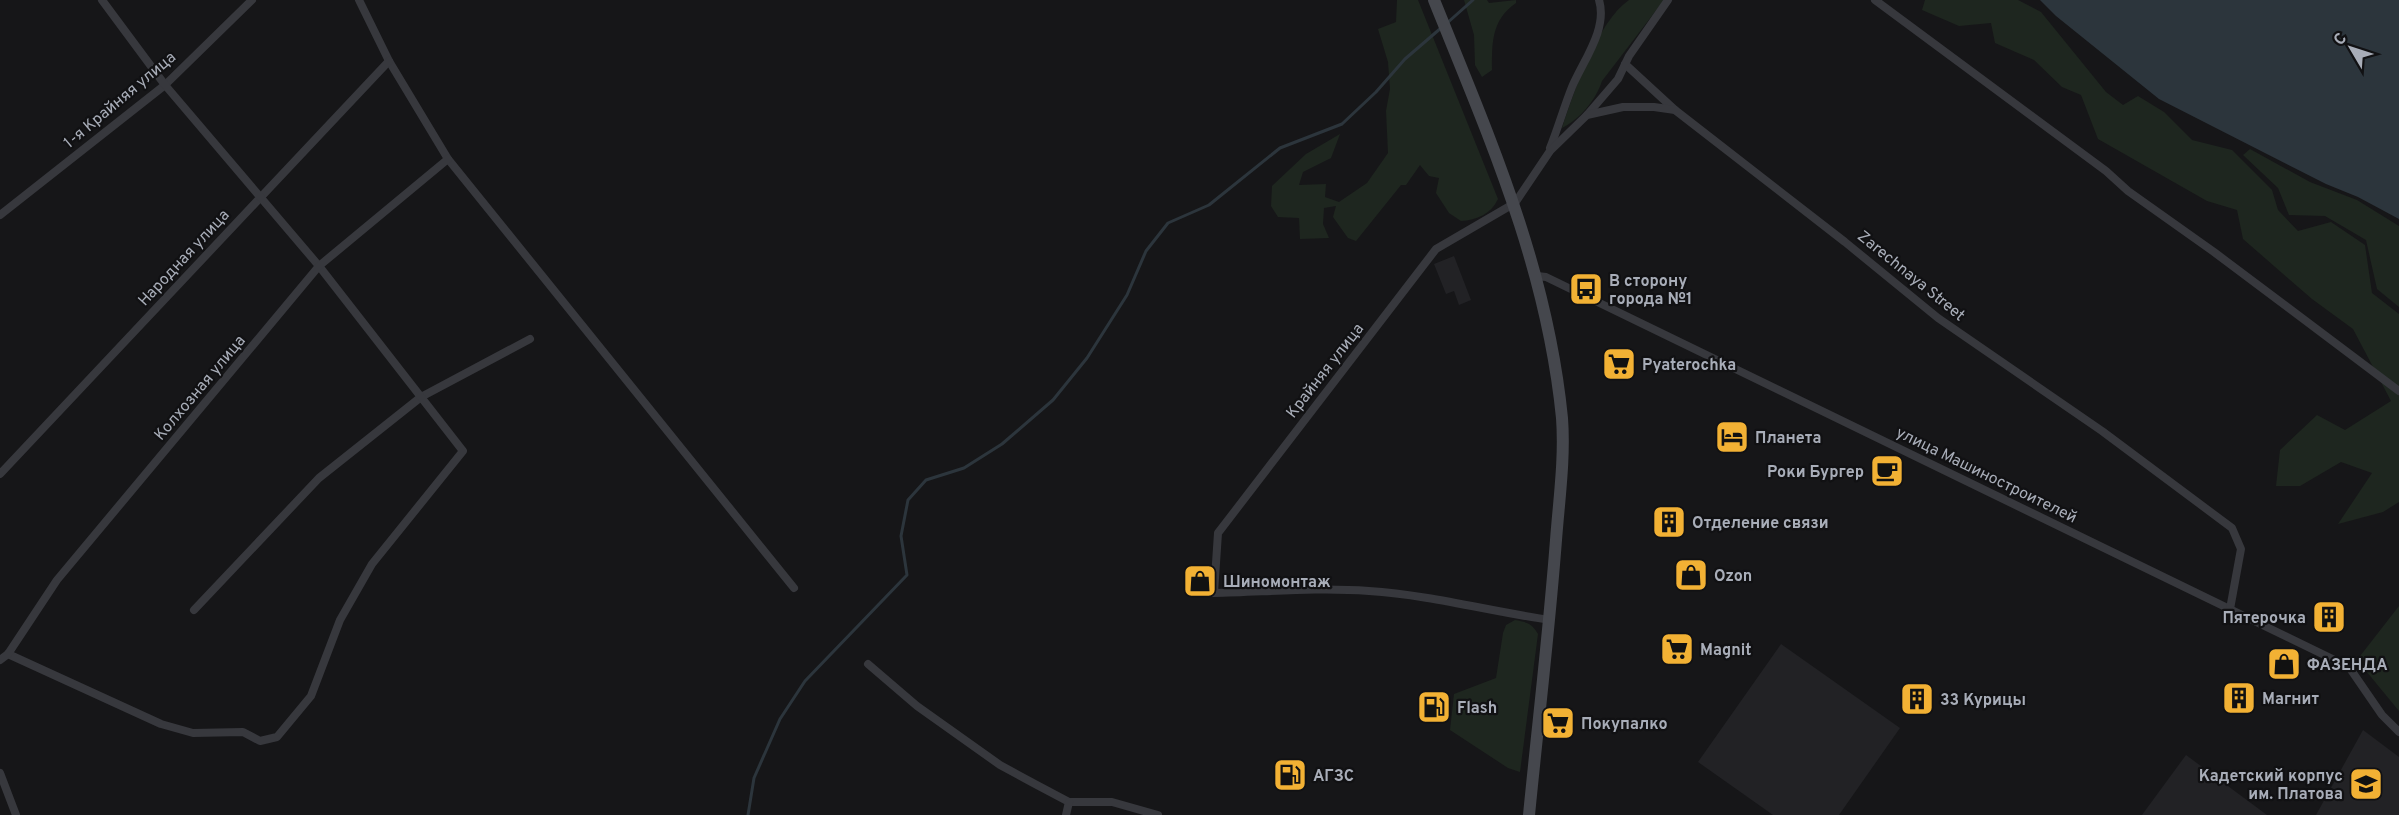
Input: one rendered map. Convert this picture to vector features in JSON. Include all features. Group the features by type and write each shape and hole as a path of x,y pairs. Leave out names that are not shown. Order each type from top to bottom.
{"street":[{"path":"8,654 161,724 193,733 243,732 260,741 277,738 311,696 340,620 372,564 463,451 320,266 165,85 102,0"},
{"name":"1-я Крайняя улица","path":"0,215 165,85 252,0"},
{"path":"359,0 389,61 448,159 794,588"},
{"path":"1434,0 1515,203 1537,276 1552,347 1562,420 1560,485 1550,620 1529,815"},
{"path":"1550,151 1572,86 1595,41 1602,9 1599,0"},
{"path":"1515,203 1550,151 1587,115 1618,79 1625,64 1668,0"},
{"path":"1875,0 2399,391"},
{"name":"Народная улица","path":"0,474 389,61"},
{"name":"Zarechnaya Street","path":"1625,64 1675,110 1845,242 1938,318 2102,431 2232,528 2241,549 2230,609"},
{"path":"1587,115 1623,107 1675,110"},
{"name":"Колхозная улица","path":"0,660 8,654 57,580 320,266 448,159"},
{"name":"Крайняя улица","path":"1515,203 1436,249 1218,533 1214,593 1316,587 1370,591 1414,595 1550,620"},
{"name":"улица Машиностроителей","path":"1537,276 1546,277 2349,667 2382,715 2399,732"},
{"path":"194,610 320,478 421,397 530,339"},
{"path":"868,664 917,706 1000,765 1069,802 1112,802 1158,815"},
{"path":"0,773 16,815"},
{"path":"1065,815 1069,802"}],"shaded area":[{"path":"1397,0 1418,0 1498,199 1492,209 1483,215 1461,221 1449,213 1436,193 1439,178 1429,176 1420,165 1406,185 1401,185 1356,241 1348,238 1333,217 1336,206 1324,208 1323,224 1329,238 1300,239 1299,218 1278,217 1271,206 1272,186 1306,154 1340,134 1331,158 1303,172 1299,185 1326,184 1325,197 1339,202 1367,183 1388,153 1386,111 1390,89 1388,62 1378,29 1396,22"},
{"path":"1464,0 1487,0 1489,3 1516,0 1516,3 1497,25 1493,42 1492,70 1482,77 1475,65 1474,35"},
{"path":"1629,0 1664,0 1602,81 1596,95 1586,108 1575,120 1562,128 1580,77 1597,41 1617,10"},
{"path":"1925,0 2018,0 2041,12 2106,92 2123,105 2138,96 2164,112 2192,140 2232,150 2272,190 2278,210 2298,231 2331,222 2365,245 2372,293 2399,314 2399,502 2383,512 2338,524 2372,473 2341,462 2300,486 2276,486 2280,450 2317,415 2345,430 2391,401 2353,329 2312,299 2243,239 2237,210 2207,201 2098,139 2081,95 2062,87 2034,60 1995,43 1991,23 1959,26 1922,10"},
{"path":"2040,0 2399,0 2399,219 2159,99 2056,16"},
{"path":"2250,149 2310,182 2357,200 2399,226 2399,307 2377,289 2366,240 2325,216 2289,215 2278,188 2243,155"},
{"path":"1454,256 1471,300 1459,305 1454,291 1446,294 1434,264"},
{"path":"2399,606 2399,711 2357,660"},
{"path":"1515,620 1533,627 1538,634 1520,772 1508,768 1450,730 1454,694 1496,678 1503,633 1506,625"},
{"path":"1781,644 1900,728 1839,815 1773,815 1698,762"},
{"name":"Кадетский корпус им. Платова","path":"2363,730 2399,757 2399,815 2316,815"},
{"path":"2186,755 2267,815 2142,815"}],"waterway":[{"path":"1446,24 1473,0"},
{"path":"748,815 754,778 780,719 805,681 907,575 901,536 908,500 926,480 964,468 1002,444 1053,400 1087,358 1127,295 1146,251 1168,223 1209,205 1280,148 1342,124 1376,92 1405,59 1441,28"}],"place":[{"name":"В сторону города №1","path":"1586,289"},
{"name":"Pyaterochka","path":"1619,364"},
{"name":"Планета","path":"1732,437"},
{"name":"Роки Бургер","path":"1887,471"},
{"name":"Отделение связи","path":"1669,522"},
{"name":"Ozon","path":"1691,575"},
{"name":"Шиномонтаж","path":"1200,581"},
{"name":"Пятерочка","path":"2329,617"},
{"name":"Magnit","path":"1677,649"},
{"name":"ФАЗЕНДА","path":"2284,664"},
{"name":"Магнит","path":"2239,698"},
{"name":"33 Курицы","path":"1917,699"},
{"name":"Flash","path":"1434,707"},
{"name":"Покупалко","path":"1558,723"},
{"name":"АГЗС","path":"1290,775"},
{"name":"Кадетский корпус им. Платова","path":"2366,784"}]}
